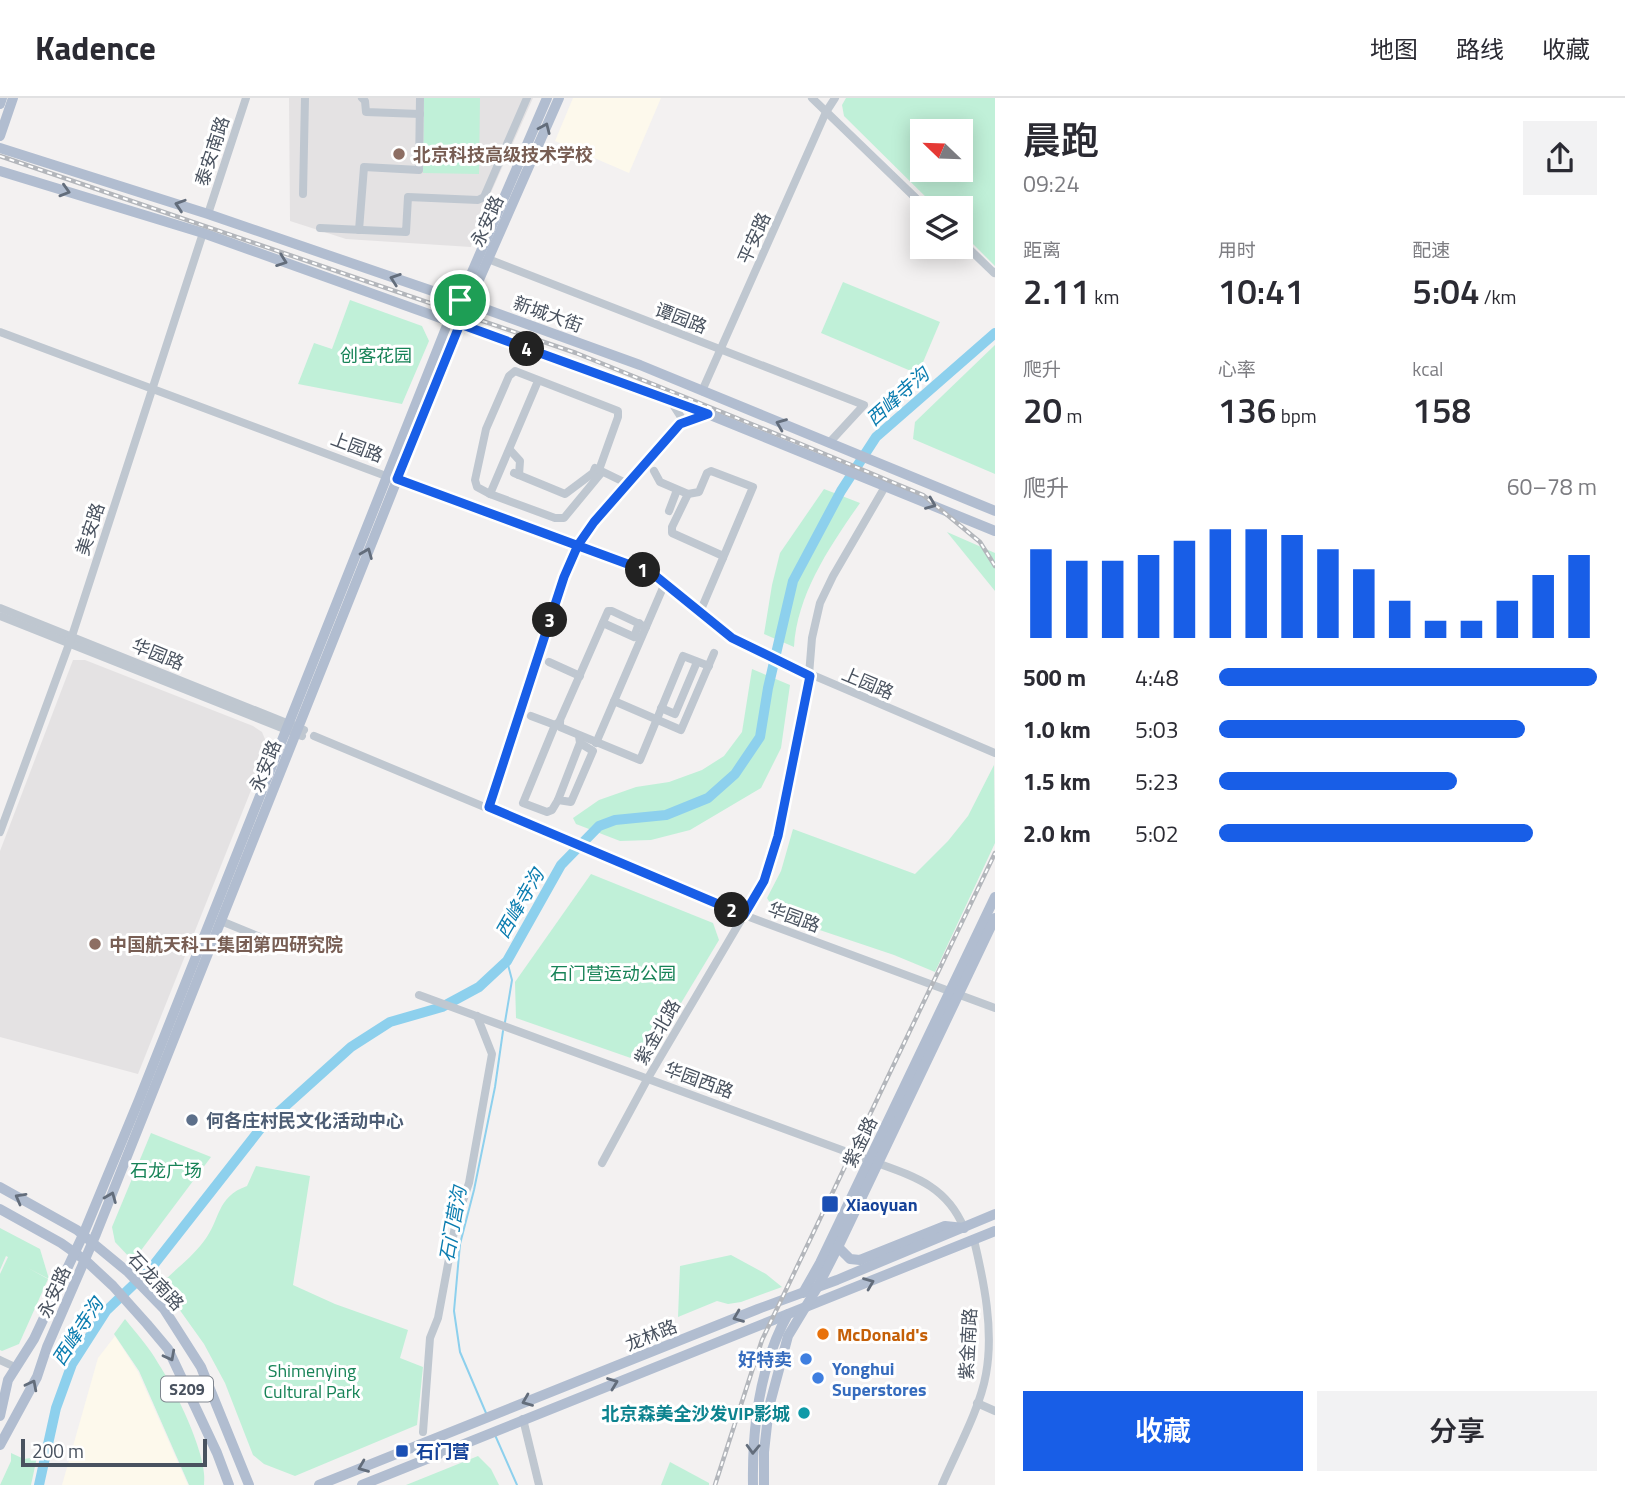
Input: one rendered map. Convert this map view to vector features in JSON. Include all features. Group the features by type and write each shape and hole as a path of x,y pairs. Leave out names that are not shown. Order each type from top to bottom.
{"main road":[{"path":"0,104 2,98"},
{"path":"0,136 12,98"},
{"name":"永安路","path":"0,1445 37,1377 47,1347 85,1260 296,730 446,328 455,323 547,98"},
{"name":"永安路","path":"464,301 488,259 559,98"},
{"name":"新城大街","path":"0,148 208,214 464,301 640,365 995,511"},
{"path":"0,171 204,233 670,400 995,531"},
{"name":"永安路","path":"0,1416 8,1380 34,1339 83,1235 296,730"},
{"name":"紫金路","path":"753,1485 754,1434 760,1398 777,1335 813,1277 873,1162 954,993 995,897"},
{"name":"紫金路","path":"954,993 995,918"},
{"name":"紫金路","path":"765,1485 766,1426 788,1336 838,1247 873,1162"},
{"name":"石龙南路","path":"0,1187 83,1235 128,1272 164,1309 201,1367 249,1485"},
{"name":"石龙南路","path":"0,1209 85,1260 129,1302 168,1349 217,1453 229,1485"},
{"name":"龙林路","path":"319,1485 817,1288 995,1214"},
{"path":"42,1232 52,1226 51,1216"},
{"path":"838,1247 850,1259 860,1260 945,1226 964,1228"},
{"name":"龙林路","path":"362,1485 995,1231"},
{"path":"113,1286 114,1275 128,1272"},
{"path":"217,1453 227,1457 235,1449"}],"street":[{"name":"泰安南路","path":"208,214 246,98"},
{"path":"303,194 305,98"},
{"path":"362,98 366,112 420,114"},
{"path":"359,230 364,167 419,170 420,98"},
{"path":"320,228 406,232 408,197 478,200 484,197 527,98"},
{"path":"812,98 914,196"},
{"name":"平安路","path":"702,391 826,112 835,98"},
{"name":"美安路","path":"0,832 71,640 204,233"},
{"path":"973,252 995,272"},
{"name":"谭园路","path":"488,259 864,405 829,443"},
{"name":"上园路","path":"0,332 652,573 732,638 751,649 995,753"},
{"path":"515,372 538,381 618,411 601,471 564,519 490,494 477,487 475,480 486,429 509,376 515,372"},
{"path":"490,494 538,381"},
{"path":"670,400 681,417 680,424"},
{"path":"489,807 564,577 578,545 594,522 680,424 708,414"},
{"path":"510,450 520,461 517,474 565,494 593,473 595,468 628,484"},
{"path":"654,471 660,482 688,494 699,492 706,473 711,471 757,485 700,612"},
{"name":"紫金北路","path":"602,1163 648,1078 764,881 778,836 810,676 812,638 820,603 832,576 886,485"},
{"path":"668,511 677,490"},
{"path":"688,494 671,533 723,558"},
{"path":"596,743 643,625 665,583"},
{"name":"华园路","path":"0,608 71,640 296,730"},
{"path":"580,739 552,810 547,812 523,803 608,611 643,625"},
{"name":"华园路","path":"0,616 71,640"},
{"path":"603,623 634,636 643,625"},
{"path":"614,701 681,730 714,653"},
{"path":"580,739 640,760 683,656 709,666"},
{"path":"549,662 580,676"},
{"path":"661,708 675,714 697,662"},
{"path":"531,716 558,723 593,751 571,802 558,800"},
{"name":"华园路","path":"314,736 744,915 995,1008"},
{"path":"221,921 292,950"},
{"name":"华园西路","path":"419,995 915,1177 932,1186 952,1203 964,1228"},
{"path":"423,1432 430,1338 443,1301 456,1221 469,1183 492,1054 477,1016"},
{"name":"紫金南路","path":"942,1485 977,1403 986,1374 985,1294 974,1240"},
{"path":"0,1360 15,1367"},
{"path":"977,1403 995,1411"},
{"path":"523,1419 539,1485"}],"shaded area":[{"name":"北京科技高级技术学校","path":"289,98 533,98 473,233 471,247 346,239 290,221"},
{"path":"573,98 661,98 629,173 555,141"},
{"name":"中国航天科工集团第四研究院","path":"73,660 85,660 253,726 262,732 267,744 267,750 138,1074 0,1037 0,851"},
{"path":"115,1336 138,1372 188,1485 62,1485 98,1358"}],"green space":[{"path":"424,98 480,98 479,174 423,173"},
{"path":"846,98 995,98 995,266 973,244 973,196 925,196 911,182 973,182 973,119 910,119 910,181 844,116 842,105"},
{"path":"843,282 940,322 918,374 821,333"},
{"name":"创客花园","path":"350,300 422,326 429,341 402,404 298,384 314,343 332,349"},
{"path":"995,345 995,474 913,439 915,422"},
{"path":"824,489 860,503 837,536 808,589 796,627 794,647 764,634 772,585 780,553"},
{"path":"947,532 995,553 995,591"},
{"path":"752,669 790,685 781,748 761,788 690,830 651,840 620,841 576,824 573,818 599,800 636,787 669,782 702,770 724,756 742,732"},
{"path":"994,765 995,843 935,972 894,955 778,916 767,898 781,871 793,829 915,874 948,841 968,816"},
{"name":"石门营运动公园","path":"591,874 713,923 719,940 645,1063 516,1018 515,982"},
{"name":"石龙广场","path":"151,1133 211,1157 133,1261 115,1242 112,1227"},
{"name":"Shimenying Cultural Park","path":"256,1166 310,1176 293,1285 335,1304 408,1330 400,1358 423,1367 417,1425 295,1476 264,1464 253,1455 225,1383 204,1344 164,1288 164,1281 204,1241 224,1202 247,1186"},
{"path":"0,1228 40,1249 49,1279 28,1268 48,1279 19,1344 2,1351 0,1274 8,1257 6,1256 0,1270"},
{"path":"731,1255 766,1274 782,1287 741,1302 728,1304 717,1301 678,1317 680,1266"},
{"path":"125,1319 147,1346 181,1405 196,1440 204,1473 204,1485 189,1485 139,1371 114,1334"},
{"path":"11,1453 24,1459 37,1457 31,1485 0,1485 11,1461"},
{"path":"478,1456 491,1469 499,1485 406,1485"},
{"path":"670,1462 709,1483 709,1485 661,1485"}],"waterway":[{"name":"西峰寺沟","path":"39,1485 56,1408 72,1364 106,1311 152,1267 261,1128 351,1047 390,1022 442,1007 479,987 507,961 561,865 599,826 615,820 666,815 708,798 735,774 760,737 768,688 793,581 841,491 876,437 995,333"},
{"name":"石门营沟","path":"505,1022 512,980 507,961"},
{"name":"石门营沟","path":"486,1413 460,1352 454,1311 460,1244 495,1087 503,1031"},
{"name":"石门营沟","path":"495,1435 517,1485"}],"railway":[{"path":"0,156 576,353 796,442 923,495 980,542 995,566"},
{"path":"715,1485 762,1340 995,853"}],"place":[{"name":"北京科技高级技术学校","path":"399,154"},
{"name":"中国航天科工集团第四研究院","path":"95,944"},
{"name":"何各庄村民文化活动中心","path":"192,1120"},
{"name":"Xiaoyuan","path":"830,1204"},
{"name":"McDonald's","path":"823,1334"},
{"name":"好特卖","path":"806,1359"},
{"name":"Yonghui Superstores","path":"818,1378"},
{"name":"北京森美全沙发VIP影城","path":"804,1413"},
{"name":"石门营","path":"402,1451"}],"route":[{"path":"460,300 451,321 460,324 397,479 469,507 578,545 652,573 732,638 810,676 778,836 764,881 744,915 489,807 564,577 578,545 583,536 680,424 708,414 460,324 469,303 460,300"}]}
